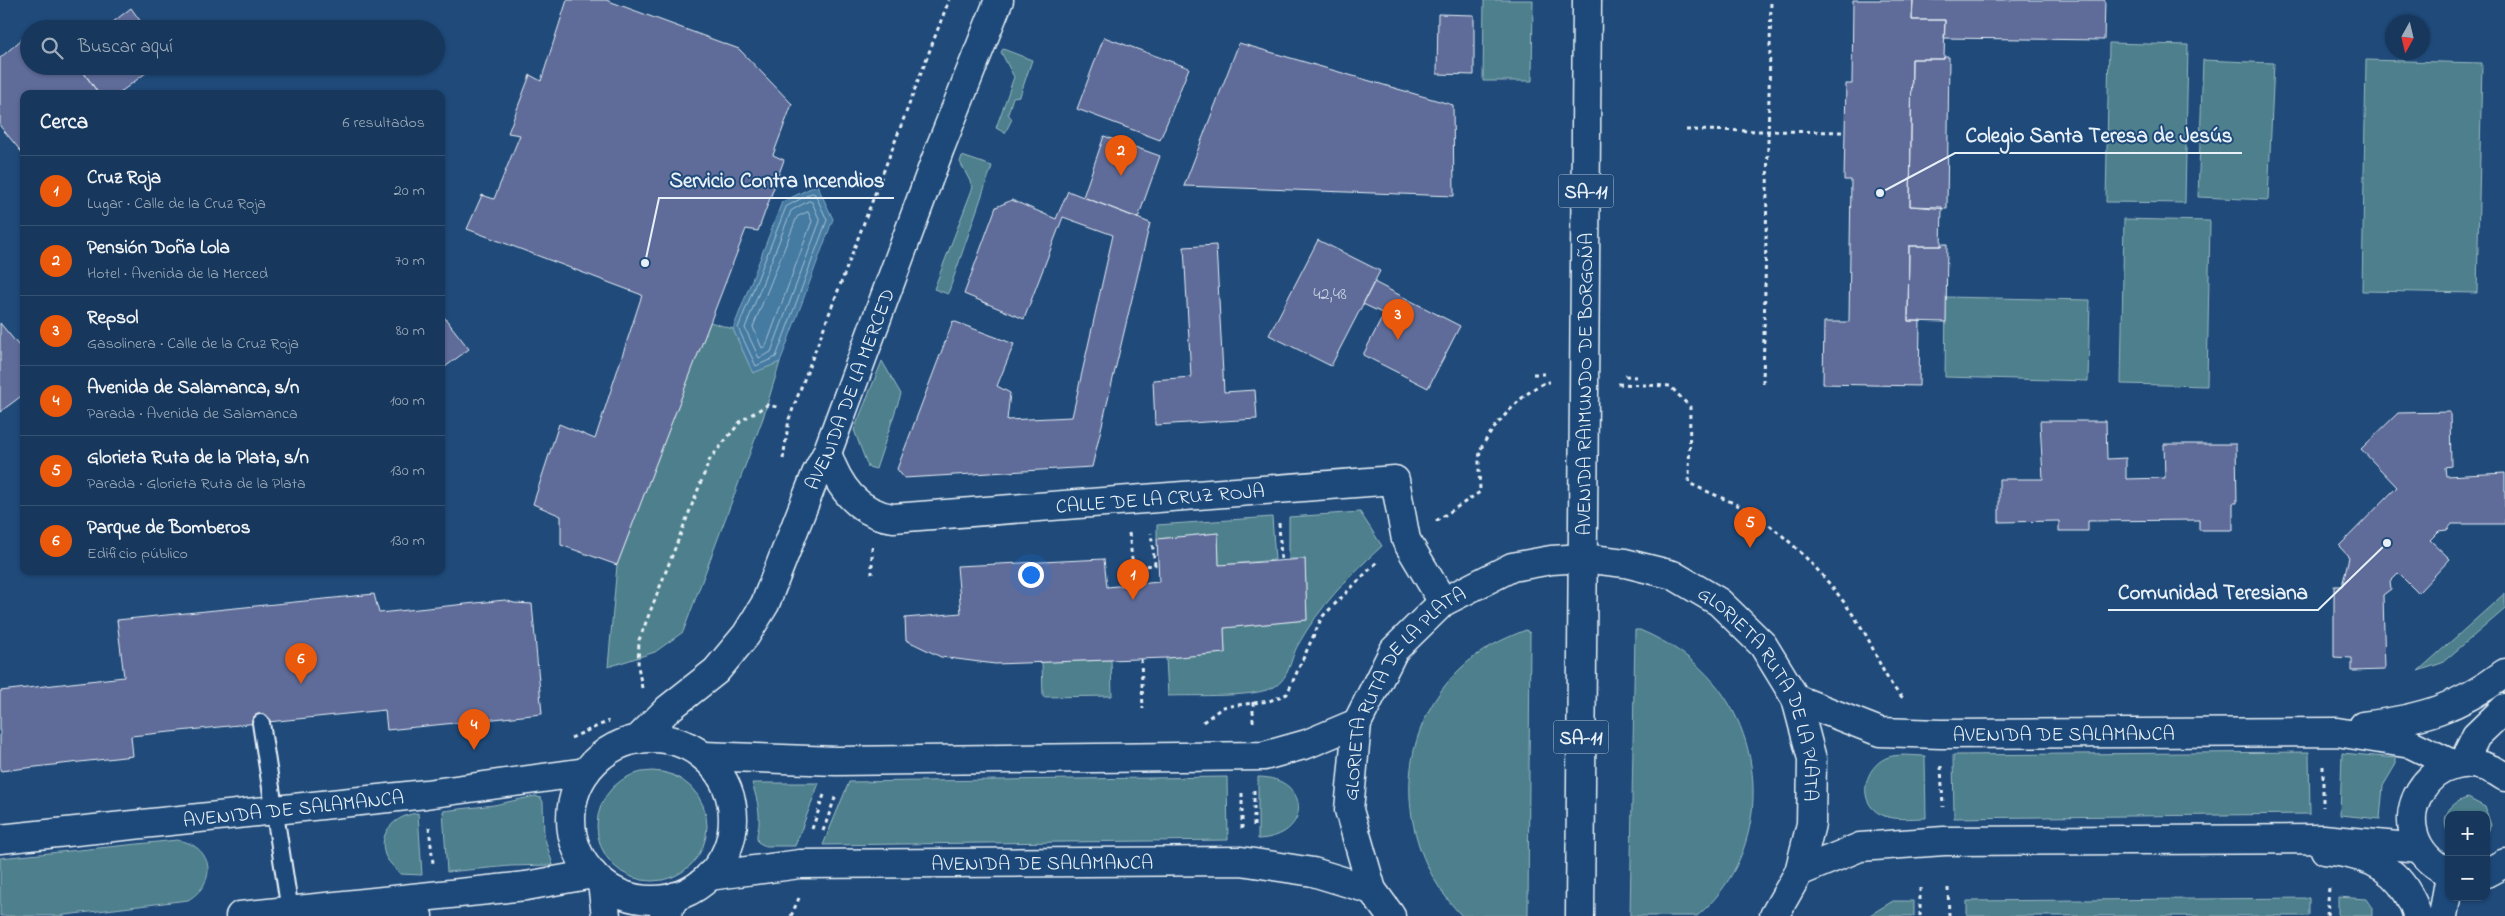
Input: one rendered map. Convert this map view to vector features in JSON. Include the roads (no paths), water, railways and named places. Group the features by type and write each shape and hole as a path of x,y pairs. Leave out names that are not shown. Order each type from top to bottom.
{"main road":[{"name":"AVENIDA DE LA MERCED","path":"638,739 668,709 716,671 746,635 765,604 816,474 827,453 940,148 999,0"},
{"name":"AVENIDA RAIMUNDO DE BORGOÑA","path":"1583,558 1587,0"},
{"name":"CALLE DE LA CRUZ ROJA","path":"827,453 833,470 848,494 863,509 879,516 893,518 1395,480 1406,540 1443,602"},
{"name":"GLORIETA RUTA DE LA PLATA","path":"1392,916 1372,890 1349,810 1357,724 1394,650 1443,602 1512,568 1551,560 1583,558 1624,563 1673,575 1719,602 1763,645 1796,699 1812,758 1811,824 1799,872 1774,916"},
{"name":"SA-11","path":"1580,916 1583,558"},
{"name":"AVENIDA DE SALAMANCA","path":"1796,699 1880,732 1950,734 2337,732 2398,722 2436,712 2480,692 2505,673"},
{"path":"2445,870 2427,859 2419,848 2413,835 2411,820 2413,805 2428,779 2458,764 2476,736 2505,708"},
{"path":"703,756 836,761 1264,756 1308,744 1357,724"},
{"name":"AVENIDA DE SALAMANCA","path":"2337,732 2411,744 2458,764 2478,764 2491,768 2505,777"},
{"path":"638,739 672,740 688,746 703,756 722,779 729,792 733,815 731,837 723,858 709,876 670,906 657,899 637,898 619,893 597,878 582,859 574,842 571,824 572,806 577,788 586,772 600,756 618,746 638,739"},
{"name":"AVENIDA DE SALAMANCA","path":"0,839 274,808 426,794 586,772"},
{"path":"1799,872 1860,847 1944,841 2323,839 2419,848"},
{"path":"2041,841 2304,848 2350,853 2372,860 2392,872 2405,889 2418,916"},
{"name":"AVENIDA DE SALAMANCA","path":"709,876 800,864 1241,861 1313,872 1372,890"},
{"path":"2490,871 2505,863"},
{"path":"240,916 597,878"},
{"path":"597,878 606,916"},
{"path":"2443,916 2446,901"},
{"path":"302,909 418,916"}],"lane":[{"path":"261,723 274,808 302,909"}],"water":[{"path":"817,185 833,219 780,362 753,373 733,329 782,202"}],"place":[{"name":"Pensión Doña Lola","path":"1121,176"},
{"name":"Colegio Santa Teresa de Jesús","path":"1880,193"},
{"name":"Servicio Contra Incendios","path":"645,263"},
{"name":"Repsol","path":"1398,340"},
{"name":"Comunidad Teresiana","path":"2387,543"},
{"name":"Glorieta Ruta de la Plata, s/n","path":"1750,548"},
{"name":"Cruz Roja","path":"1133,600"},
{"name":"Parque de Bomberos","path":"301,684"},
{"name":"Avenida de Salamanca, s/n","path":"474,750"}]}
